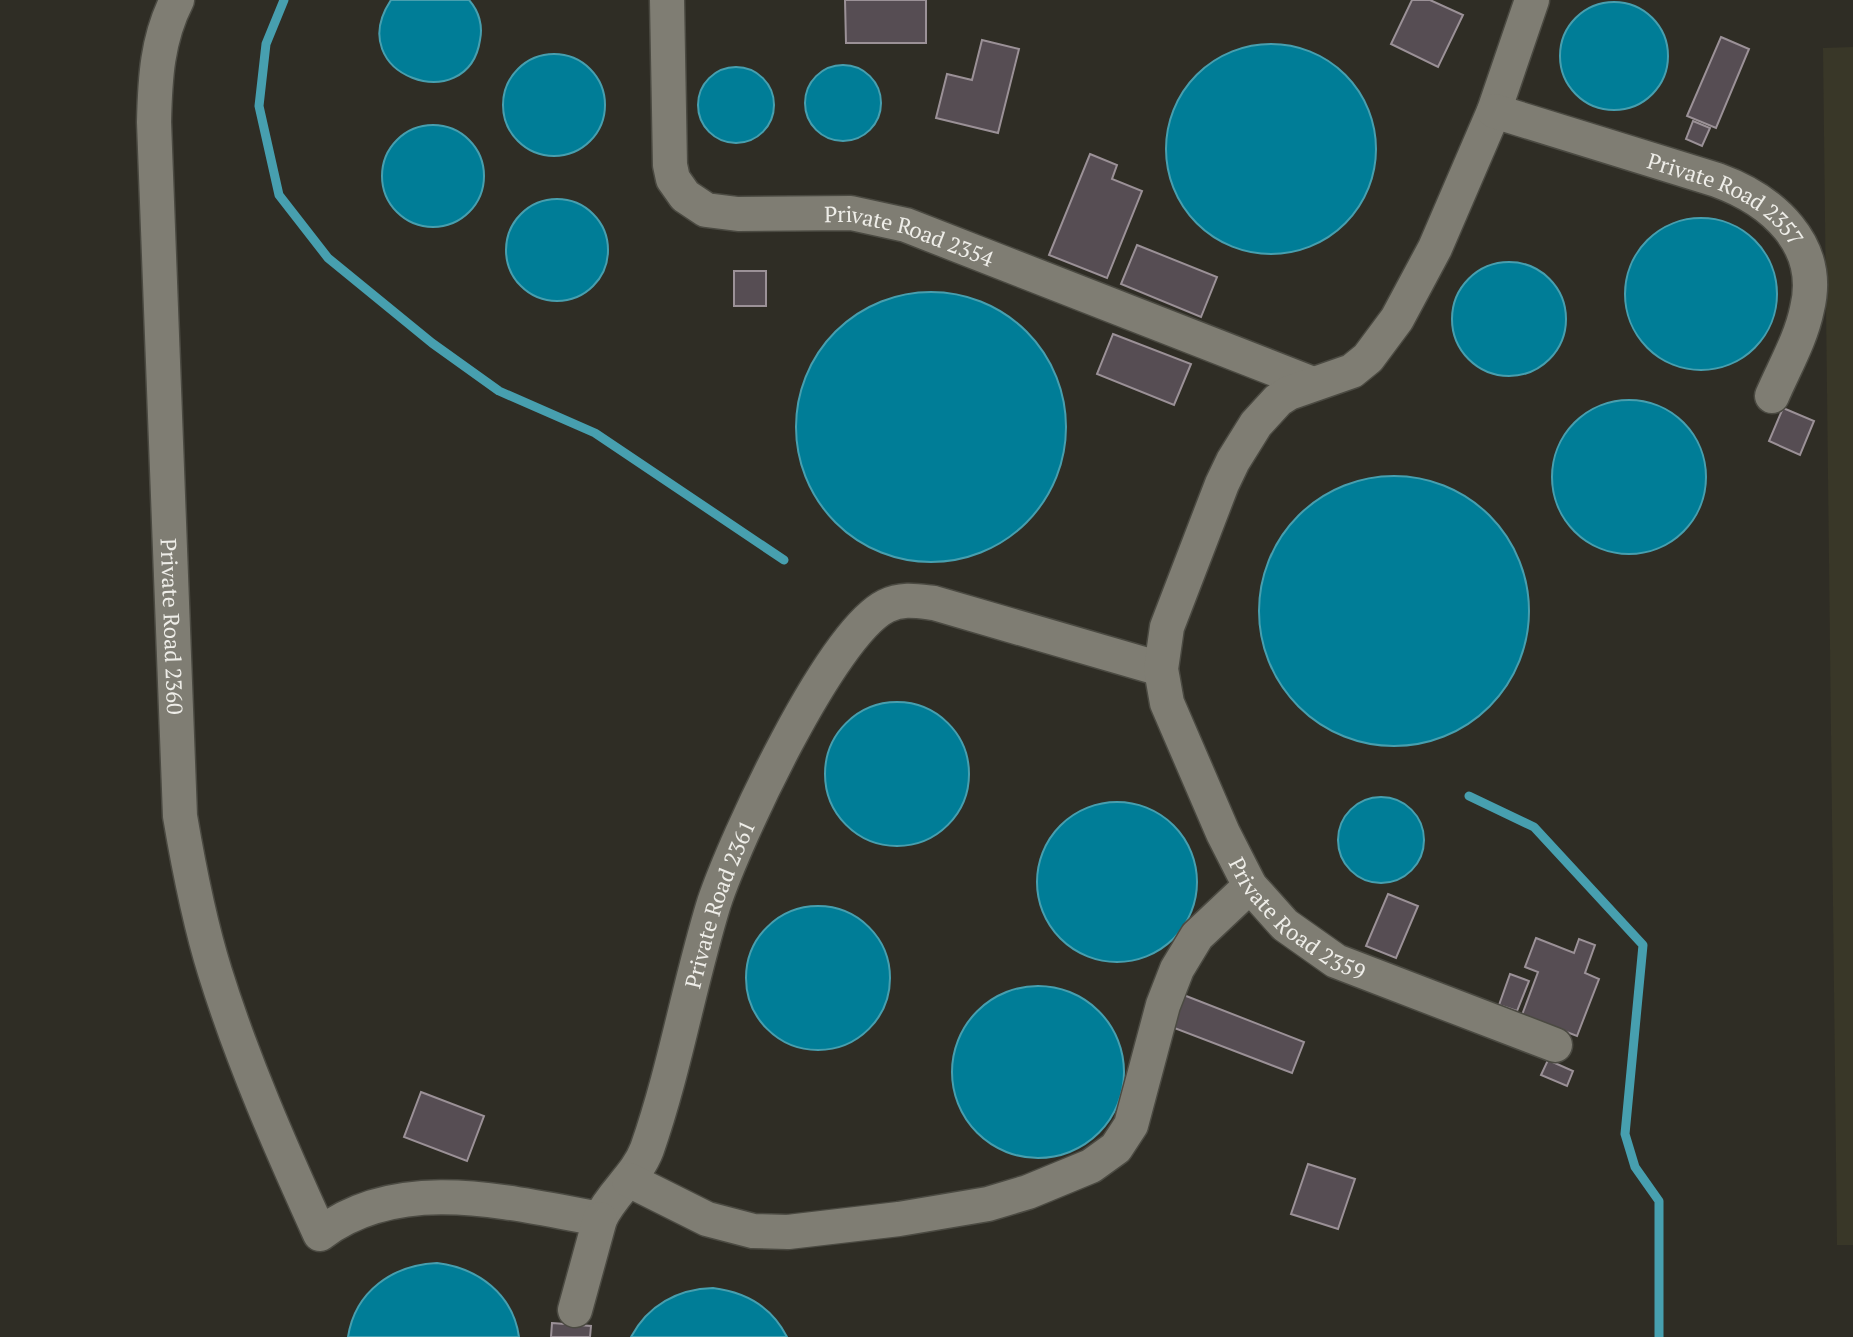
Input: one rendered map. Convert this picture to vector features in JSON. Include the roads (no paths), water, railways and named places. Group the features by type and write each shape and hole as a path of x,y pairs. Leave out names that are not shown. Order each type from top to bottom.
{"lane":[{"name":"Private Road 2360","path":"177,0 160,44 154,122 180,816 193,890 214,971 240,1046 320,1234 339,1219 361,1210 431,1197 478,1198 600,1219"},
{"name":"Private Road 2354","path":"667,0 670,165 678,187 692,204 720,213 851,213 906,225 1313,384"},
{"path":"1161,669 1167,627 1233,461 1270,408 1289,393 1352,371 1378,347 1397,319 1435,248 1494,111 1532,0"},
{"name":"Private Road 2357","path":"1494,111 1740,188 1774,211 1800,247 1806,263 1810,295 1803,323 1772,396"},
{"name":"Private Road 2361","path":"575,1310 600,1219 647,1150 714,903 735,850 823,678 864,623 878,611 898,602 934,603 1161,669"},
{"name":"Private Road 2359","path":"1161,669 1171,714 1223,833 1250,886 1285,925 1336,961 1555,1045"},
{"path":"629,1180 707,1219 753,1231 788,1232 899,1219 988,1204 1028,1192 1091,1166 1116,1148 1131,1125 1163,1005 1177,969 1197,936 1250,886"}],"water":[{"path":"391,0 469,0 478,14 481,29 471,64 454,78 433,82 412,78 394,66 382,49 380,26"},
{"path":"1614,2 1635,6 1652,18 1664,35 1668,56 1664,77 1652,94 1635,106 1614,110 1593,106 1576,94 1564,77 1560,56 1564,35 1576,18 1593,6"},
{"path":"1271,44 1311,52 1345,75 1368,109 1376,149 1368,189 1345,223 1311,246 1271,254 1231,246 1197,223 1174,189 1166,149 1174,109 1197,75 1231,52"},
{"path":"554,54 573,58 590,69 601,86 605,105 601,124 590,141 573,152 554,156 535,152 518,141 507,124 503,105 507,86 518,69 535,58"},
{"path":"843,65 858,68 870,76 878,88 881,103 878,118 870,130 858,138 843,141 828,138 816,130 808,118 805,103 808,88 816,76 828,68"},
{"path":"736,67 751,70 763,78 771,90 774,105 771,120 763,132 751,140 736,143 721,140 709,132 701,120 698,105 701,90 709,78 721,70"},
{"path":"433,125 452,129 469,140 480,157 484,176 480,195 469,212 452,223 433,227 414,223 397,212 386,195 382,176 386,157 397,140 414,129"},
{"path":"557,199 576,203 593,214 604,231 608,250 604,269 593,286 576,297 557,301 538,297 521,286 510,269 506,250 510,231 521,214 538,203"},
{"path":"1701,218 1730,223 1755,240 1772,265 1777,294 1772,323 1755,348 1730,365 1701,370 1672,365 1647,348 1630,323 1625,294 1630,265 1647,240 1672,223"},
{"path":"1509,262 1541,271 1557,287 1566,319 1557,351 1541,367 1509,376 1477,367 1461,351 1452,319 1461,287 1477,271"},
{"path":"931,292 983,302 1017,323 1035,341 1056,375 1066,427 1056,479 1035,513 1017,531 983,552 931,562 879,552 845,531 827,513 806,479 796,427 806,375 827,341 845,323 879,302"},
{"path":"1629,400 1658,406 1683,423 1700,448 1706,477 1700,506 1683,531 1658,548 1629,554 1600,548 1575,531 1558,506 1552,477 1558,448 1575,423 1600,406"},
{"path":"1394,476 1446,486 1480,507 1498,525 1519,559 1529,611 1519,663 1498,697 1480,715 1446,736 1394,746 1342,736 1308,715 1290,697 1269,663 1259,611 1269,559 1290,525 1308,507 1342,486"},
{"path":"897,702 925,707 948,723 964,746 969,774 964,802 948,825 925,841 897,846 869,841 846,825 830,802 825,774 830,746 846,723 869,707"},
{"path":"1381,797 1398,800 1412,809 1421,823 1424,840 1421,857 1412,871 1398,880 1381,883 1364,880 1350,871 1341,857 1338,840 1341,823 1350,809 1364,800"},
{"path":"1117,802 1148,808 1173,826 1191,851 1197,882 1191,913 1173,938 1148,956 1117,962 1086,956 1061,938 1043,913 1037,882 1043,851 1061,826 1086,808"},
{"path":"818,906 846,911 869,927 885,950 890,978 885,1006 869,1029 846,1045 818,1050 790,1045 767,1029 751,1006 746,978 751,950 767,927 790,911"},
{"path":"1038,986 1071,993 1099,1011 1117,1039 1124,1072 1117,1105 1099,1133 1071,1151 1038,1158 1005,1151 977,1133 959,1105 952,1072 959,1039 977,1011 1005,993"},
{"path":"437,1263 466,1271 491,1286 509,1308 519,1337 348,1337 359,1306 379,1284 406,1269"},
{"path":"713,1288 747,1297 774,1317 787,1337 631,1337 646,1316 665,1301 688,1292"}],"waterway":[{"path":"284,0 266,44 259,106 279,195 328,258 432,343 499,391 595,433 784,560"},
{"path":"1469,796 1534,827 1643,945 1625,1134 1635,1167 1659,1201 1659,1337"}]}
